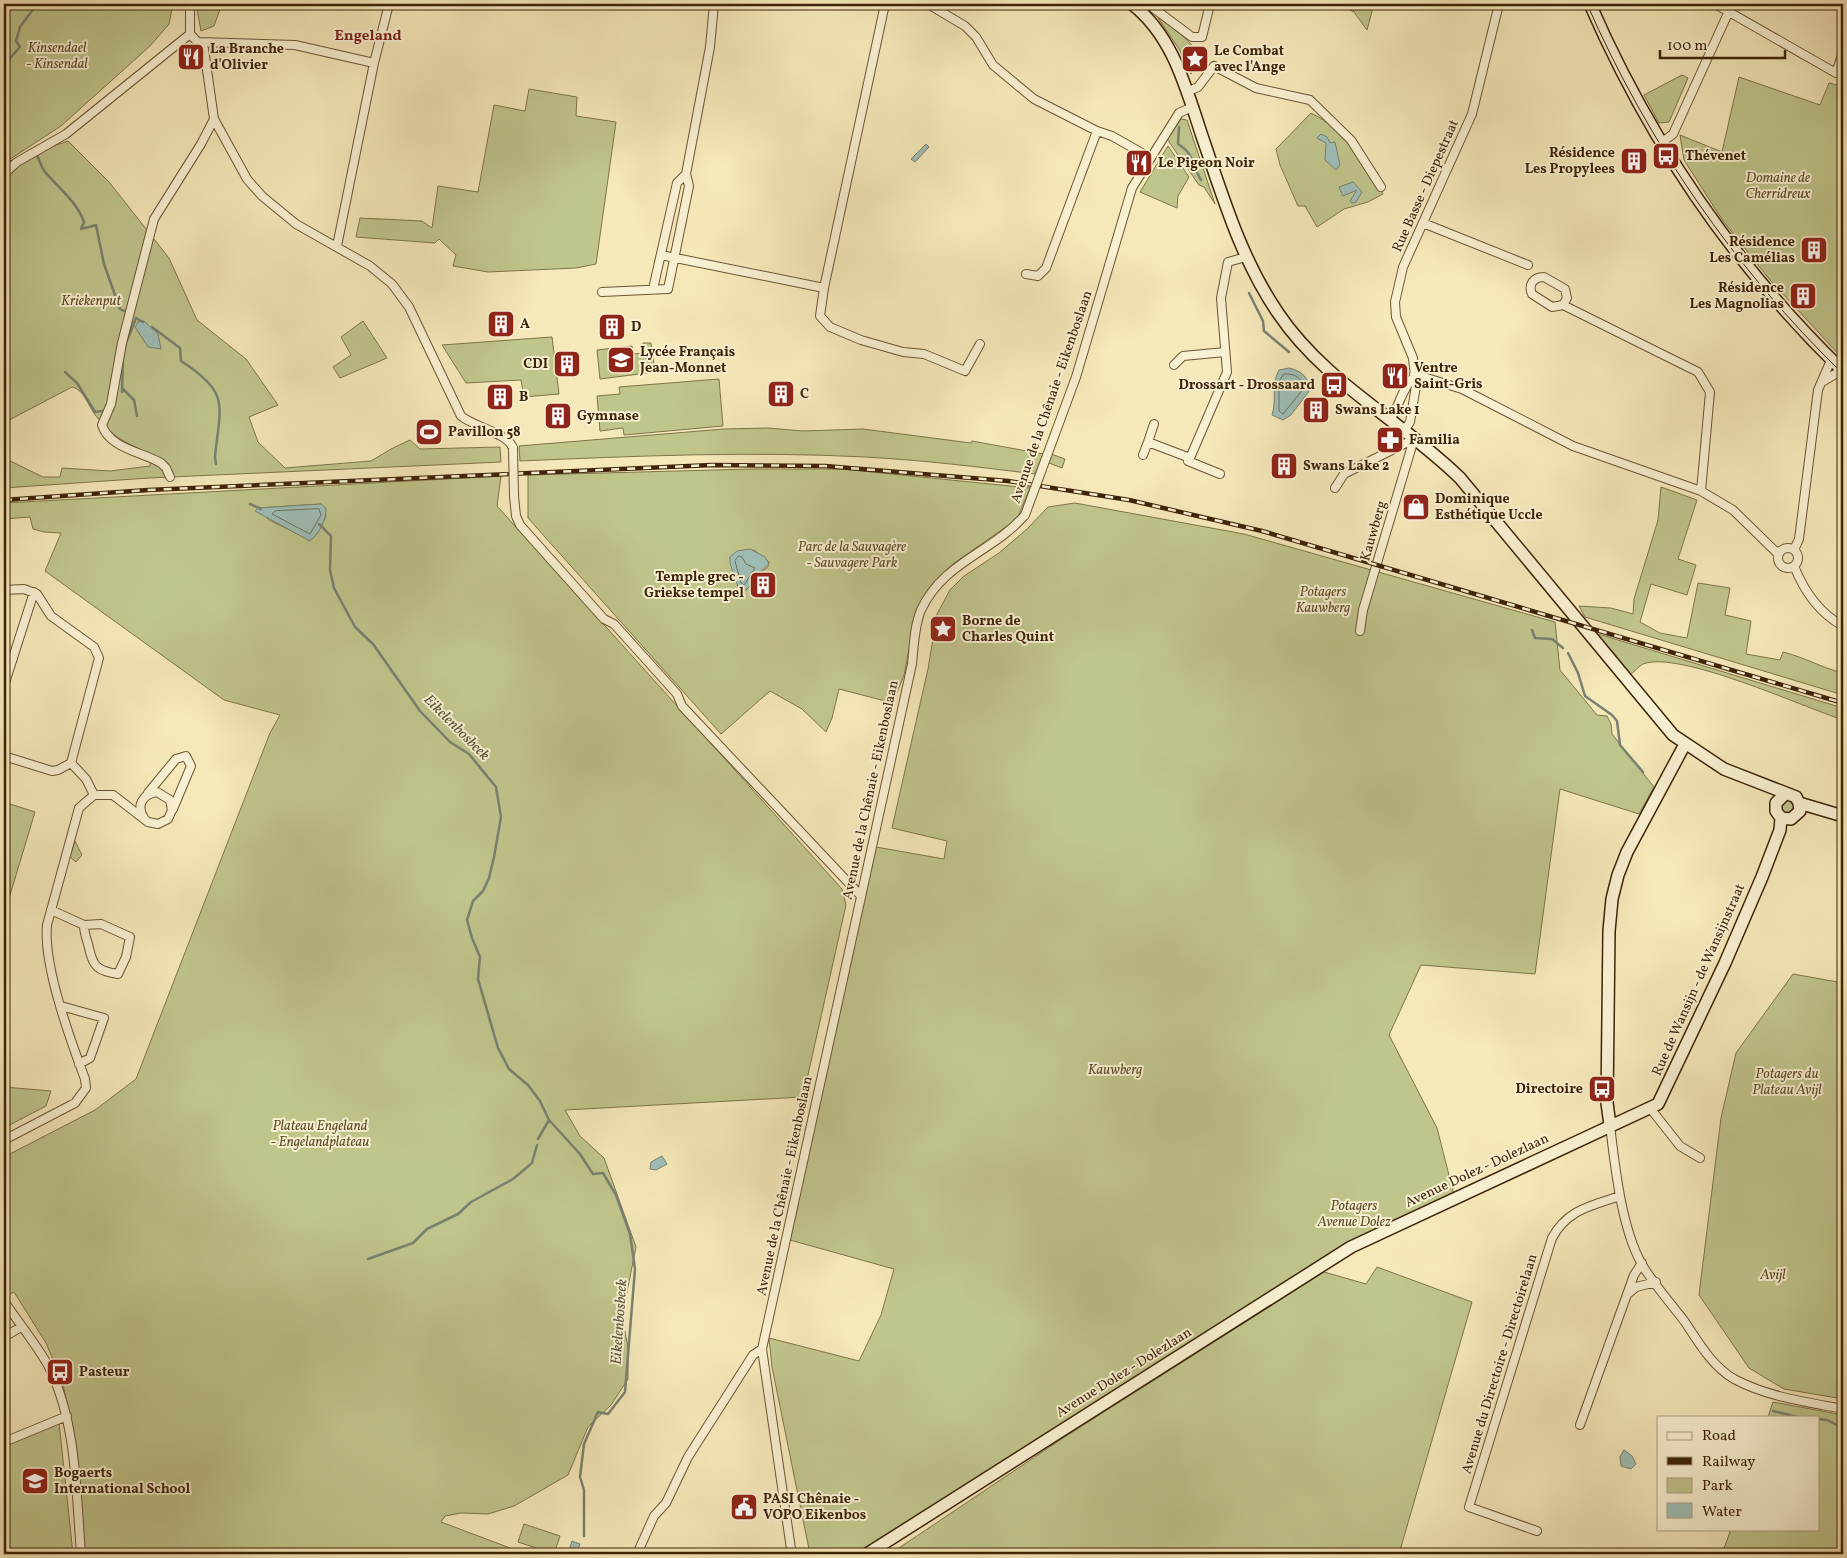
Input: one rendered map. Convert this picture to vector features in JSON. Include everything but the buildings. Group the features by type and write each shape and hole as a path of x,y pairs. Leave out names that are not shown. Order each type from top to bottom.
{"street":[{"path":"190,4 190,34 204,49 214,119 236,162 255,189 296,224 337,246 385,277 405,301 462,416 470,424 507,439 513,448 514,496 516,516 520,525 604,619 614,624 677,694 682,706 861,896"},
{"path":"337,246 374,63 389,4"},
{"path":"602,292 668,288 689,186 686,174 710,47 714,4"},
{"path":"885,4 824,288 820,316 823,322 830,328 861,340 903,352 924,354 965,371 980,344"},
{"path":"928,4 964,26 976,37 994,65 1034,99 1097,131 1112,136 1149,157"},
{"path":"1141,5 1192,37 1202,37 1210,4"},
{"name":"Rue Basse - Diepestraat","path":"1404,431 1410,422 1416,386 1413,358 1396,317 1395,302 1403,267 1472,114 1499,4"},
{"path":"1590,4 1628,84 1690,190 1738,255 1781,306 1843,371 1822,382"},
{"path":"1715,4 1836,73 1843,52"},
{"path":"1141,5 1168,48 1187,92 1246,257 1278,314 1303,345 1332,375 1414,438 1460,478 1673,735 1724,769 1755,782 1780,799 1793,796 1799,808"},
{"path":"1661,143 1673,134 1729,11"},
{"path":"4,174 18,162 66,134 190,34"},
{"path":"198,42 295,45 374,63"},
{"path":"1187,92 1198,87 1214,66 1256,88 1312,102 1351,140 1381,187"},
{"name":"Avenue de la Chênaie - Eikenboslaan","path":"794,1554 791,1549 762,1349 912,664 916,626 921,610 934,589 954,567 998,540 1014,528 1025,515 1076,377 1106,280 1122,215 1132,188 1149,157 1179,113 1192,107"},
{"path":"170,477 166,468 161,463 116,442 108,436 102,425 111,404 122,343 154,219 201,144 214,119"},
{"path":"1026,274 1038,276 1046,268 1097,131"},
{"path":"654,289 677,183 686,174"},
{"path":"1423,223 1528,265"},
{"path":"661,255 824,288"},
{"path":"1220,474 1188,461 1227,372 1221,298 1228,262 1246,257"},
{"path":"1563,305 1567,298 1563,287 1544,277 1534,279 1530,290 1535,297 1552,306 1563,305 1698,372 1710,392 1701,491"},
{"path":"1174,365 1183,356 1225,352"},
{"path":"1780,551 1777,560 1781,566 1787,568 1794,566 1798,560 1794,550 1799,539 1818,390 1831,360"},
{"path":"1390,420 1399,405 1408,383 1414,375 1462,389 1573,446 1701,491 1733,510 1778,554 1787,548 1794,550"},
{"path":"1143,456 1154,424"},
{"path":"1335,488 1344,474 1414,438"},
{"name":"Kauwberg","path":"1360,631 1363,610 1414,438"},
{"path":"1148,442 1190,458"},
{"path":"1794,566 1807,594 1828,615 1843,626"},
{"path":"4,590 24,589 34,592 42,600 51,616 89,644 98,654 98,666 71,763 52,771 4,756"},
{"path":"4,686 34,592"},
{"path":"1685,744 1627,852 1612,899 1609,932 1607,1103 1620,1196 1632,1243 1642,1263 1706,1354 1732,1378 1766,1393 1843,1409"},
{"path":"4,1140 75,1103 86,1088 61,1006 45,943 47,925 79,808 94,795 113,795 144,818 153,824 163,822 168,819 191,766 190,760 186,756 176,759 140,803 144,818"},
{"path":"71,763 86,779 94,795"},
{"path":"147,795 151,792 162,793 170,800 172,810"},
{"path":"1780,799 1776,811 1782,818 1791,819 1799,808"},
{"path":"1799,808 1818,809 1843,816"},
{"name":"Rue de Wansijn - de Wansijnstraat","path":"1610,1125 1658,1104 1663,1096 1725,963 1762,877 1780,830 1782,818"},
{"path":"51,910 84,925 101,924 130,937 126,957 118,974 104,972 92,962 84,934 84,925"},
{"path":"61,1006 104,1018 90,1058 79,1064"},
{"path":"1650,1108 1680,1146 1700,1158"},
{"name":"Avenue Dolez - Dolezlaan","path":"867,1554 1342,1252 1610,1125"},
{"name":"Avenue du Directoire - Directoirelaan","path":"1537,1531 1469,1507 1552,1238 1559,1226 1569,1216 1620,1196"},
{"path":"1580,1426 1634,1275 1642,1263"},
{"path":"1629,1293 1636,1287 1656,1282"},
{"path":"4,1301 48,1366 67,1416 74,1467 81,1554"},
{"path":"4,1337 21,1327"},
{"path":"637,1554 654,1516 666,1503 688,1457 753,1355 762,1349"},
{"path":"4,1442 67,1416"}],"green space":[{"name":"Kinsendael - Kinsendal","path":"4,4 173,4 169,24 150,46 61,126 4,163"},
{"path":"196,4 222,4 214,26 201,31"},
{"path":"1337,4 1374,4 1367,30 1354,12"},
{"path":"1158,18 1190,43 1196,51 1191,74 1179,49"},
{"path":"1682,75 1688,78 1669,122 1659,123 1644,95"},
{"name":"Domaine de Cherridreux","path":"1739,77 1820,105 1829,83 1841,86 1843,81 1843,359 1770,280 1723,221 1684,160 1680,135 1722,152"},
{"path":"529,89 577,97 576,116 616,122 596,264 576,268 488,272 453,266 456,255 439,239 435,243 356,237 360,218 422,221 432,228 438,186 478,192 494,105 525,111"},
{"path":"1311,113 1335,129 1353,148 1383,194 1368,202 1344,209 1317,227 1305,206 1298,206 1280,165 1276,149"},
{"path":"1181,119 1187,120 1215,204 1204,187 1199,185 1167,139"},
{"name":"Kriekenput","path":"68,141 109,182 169,258 197,320 246,359 278,405 249,417 258,442 285,468 371,461 410,440 420,449 500,447 501,462 149,478 4,488 4,458 43,477 60,477 62,468 110,471 150,466 152,455 114,435 96,416 83,394 72,387 11,419 4,425 4,163"},
{"path":"1168,146 1189,177 1178,196 1177,208 1140,192"},
{"path":"363,321 387,358 340,378 333,367 351,355 341,337"},
{"path":"552,337 559,394 524,397 521,380 466,383 442,345"},
{"path":"643,343 651,343 655,372 600,379 597,350 632,346 633,354 644,353"},
{"path":"719,379 723,426 624,435 623,428 600,431 597,396 620,394 619,387"},
{"path":"768,428 803,431 863,429 971,443 972,441 1043,454 1035,474 908,460 822,455 693,455 520,461 519,446 724,429"},
{"path":"1051,454 1065,459 1062,468 1049,463"},
{"name":"Parc de la Sauvagère - Sauvagere Park","path":"752,469 842,469 1030,488 1017,519 953,564 933,583 917,608 904,675 893,703 839,689 832,718 826,732 802,709 770,691 721,734 528,518 528,475","holes":["754,550 769,562 768,567 757,575 749,587 735,575 730,557"]},
{"name":"Plateau Engeland - Engelandplateau","path":"501,476 497,506 842,889 846,905 803,1097 565,1110 580,1136 604,1158 636,1247 622,1317 628,1347 628,1379 611,1405 588,1427 568,1475 514,1506 488,1514 461,1513 445,1516 441,1522 526,1554 84,1554 70,1416 62,1381 46,1343 14,1292 6,1296 4,1293 4,1157 95,1110 136,1079 270,733 280,715 224,700 45,571 61,533 33,529 30,517 4,519 4,503","holes":["321,504 326,516 317,534 310,540 269,520 258,508"]},
{"path":"1661,487 1697,500 1678,559 1696,565 1687,595 1651,584 1640,622 1660,633 1687,638 1698,583 1730,588 1725,615 1751,621 1746,654 1780,660 1783,652 1843,673 1843,695 1585,617 1579,606 1611,608 1633,614 1634,599 1658,520"},
{"name":"Kauwberg","path":"1075,503 1244,534 1555,622 1560,670 1597,715 1607,716 1611,724 1612,734 1654,787 1639,814 1560,789 1535,974 1421,965 1389,1035 1437,1128 1454,1195 1353,1242 861,1554 810,1554 772,1367 769,1338 859,1361 881,1315 894,1269 790,1240 876,847 944,859 947,841 892,828 928,669 937,614 950,590 964,576 999,553 1027,529 1048,507"},
{"path":"1598,634 1843,708 1843,720 1742,682 1684,665 1660,662 1643,664 1631,674"},
{"path":"1788,800 1795,806 1790,813 1783,812 1781,806"},
{"path":"4,802 35,812 4,915"},
{"path":"75,841 82,855 76,862 70,857"},
{"name":"Avijl","path":"1793,974 1843,983 1843,1399 1784,1389 1749,1368 1699,1295 1721,1118 1736,1053"},
{"path":"4,1087 51,1091 46,1106 4,1128"},
{"path":"1377,1267 1472,1302 1399,1554 890,1554 1066,1436 1324,1272 1366,1284"},
{"path":"1773,1402 1843,1415 1843,1554 1722,1554 1731,1530 1820,1530 1820,1416 1768,1416"},
{"name":"Bogaerts International School","path":"59,1422 73,1554 4,1554 4,1446"},
{"path":"524,1524 560,1536 554,1554 518,1542"}],"water":[{"path":"1321,134 1327,137 1330,143 1335,142 1340,165 1336,170 1325,160 1326,143 1317,138"},
{"path":"926,144 929,147 915,162 911,159"},
{"path":"1353,182 1362,192 1356,202 1352,203 1350,201 1357,190 1343,196 1339,187"},
{"path":"144,321 158,334 161,349 148,347 135,327 138,322"},
{"path":"1289,368 1304,375 1310,390 1291,415 1283,420 1272,415 1275,381 1279,370"},
{"path":"321,504 326,508 324,522 310,541 255,511 258,508"},
{"path":"750,549 765,557 769,564 757,575 746,590 739,590 730,563 730,557 737,551"},
{"path":"662,1156 667,1164 656,1170 650,1169 651,1162"},
{"path":"1624,1450 1632,1456 1636,1464 1631,1469 1621,1466 1620,1457"},
{"path":"572,1541 580,1544 576,1554 568,1554"}],"waterway":[{"path":"4,65 20,47 16,41 20,27 37,4"},
{"path":"1179,127 1178,144 1188,152 1201,180"},
{"path":"36,154 45,172 77,208 84,222 81,229 96,225 104,264 120,309 124,311"},
{"path":"1249,293 1263,321 1264,331 1289,352"},
{"path":"124,348 136,318 143,322"},
{"path":"152,327 180,348 181,361 208,382 215,392 220,412 215,457 216,464"},
{"path":"122,392 123,356"},
{"path":"65,372 77,383 95,412 102,411"},
{"path":"123,389 134,400 137,416"},
{"path":"250,504 261,509"},
{"name":"Eikelenbosbeek","path":"319,524 331,536 330,570 334,588 355,627 373,644 420,711 450,742 469,754 496,787 501,817 494,857 489,878 483,891 473,901 467,920 480,957 478,979 498,1048 509,1069 528,1085 540,1101 549,1120 580,1154 593,1174 603,1173 616,1195 630,1234 635,1269 625,1392 608,1414 598,1412 584,1444 580,1477 584,1490 584,1536"},
{"path":"1532,630 1535,638 1552,639 1563,648"},
{"path":"1568,653 1578,673 1585,696 1612,715 1617,721 1620,745 1643,772"},
{"name":"Eikelenbosbeek","path":"538,1139 549,1120"},
{"name":"Eikelenbosbeek","path":"368,1259 413,1243 427,1229 458,1214 471,1202 513,1179 532,1163 537,1145"},
{"path":"1773,1411 1794,1416"},
{"path":"1820,1419 1827,1420 1843,1428"}],"tram line":[{"path":"1587,4 1637,106 1697,201 1730,247 1766,291 1843,374"}],"railway":[{"path":"4,500 148,490 712,465 825,466 1008,481 1129,500 1262,531 1843,703"}],"place":[{"name":"La Branche d'Olivier","path":"191,57"},
{"name":"Le Combat avec l'Ange","path":"1195,59"},
{"name":"Thévenet","path":"1666,156"},
{"name":"Résidence Les Propylees","path":"1634,161"},
{"name":"Le Pigeon Noir","path":"1139,163"},
{"name":"Résidence Les Camélias","path":"1814,250"},
{"name":"Résidence Les Magnolias","path":"1803,296"},
{"name":"A","path":"501,324"},
{"name":"D","path":"612,327"},
{"name":"Lycée Français Jean-Monnet","path":"621,360"},
{"name":"CDI","path":"567,364"},
{"name":"Ventre Saint-Gris","path":"1395,376"},
{"name":"Drossart - Drossaard","path":"1334,385"},
{"name":"C","path":"781,394"},
{"name":"B","path":"500,397"},
{"name":"Swans Lake 1","path":"1316,410"},
{"name":"Gymnase","path":"558,416"},
{"name":"Pavillon 58","path":"429,432"},
{"name":"Familia","path":"1390,440"},
{"name":"Swans Lake 2","path":"1284,466"},
{"name":"Dominique Esthétique Uccle","path":"1416,507"},
{"name":"Temple grec - Griekse tempel","path":"763,585"},
{"name":"Borne de Charles Quint","path":"943,629"},
{"name":"Directoire","path":"1602,1089"},
{"name":"Pasteur","path":"60,1372"},
{"name":"Bogaerts International School","path":"35,1481"},
{"name":"PASI Chênaie - VOPO Eikenbos","path":"744,1507"}],"district":[{"name":"Engeland","path":"368,36"}],"park label":[{"name":"Potagers Kauwberg","path":"1323,600"},
{"name":"Potagers du Plateau Avijl","path":"1787,1082"},
{"name":"Potagers Avenue Dolez","path":"1354,1214"}]}
